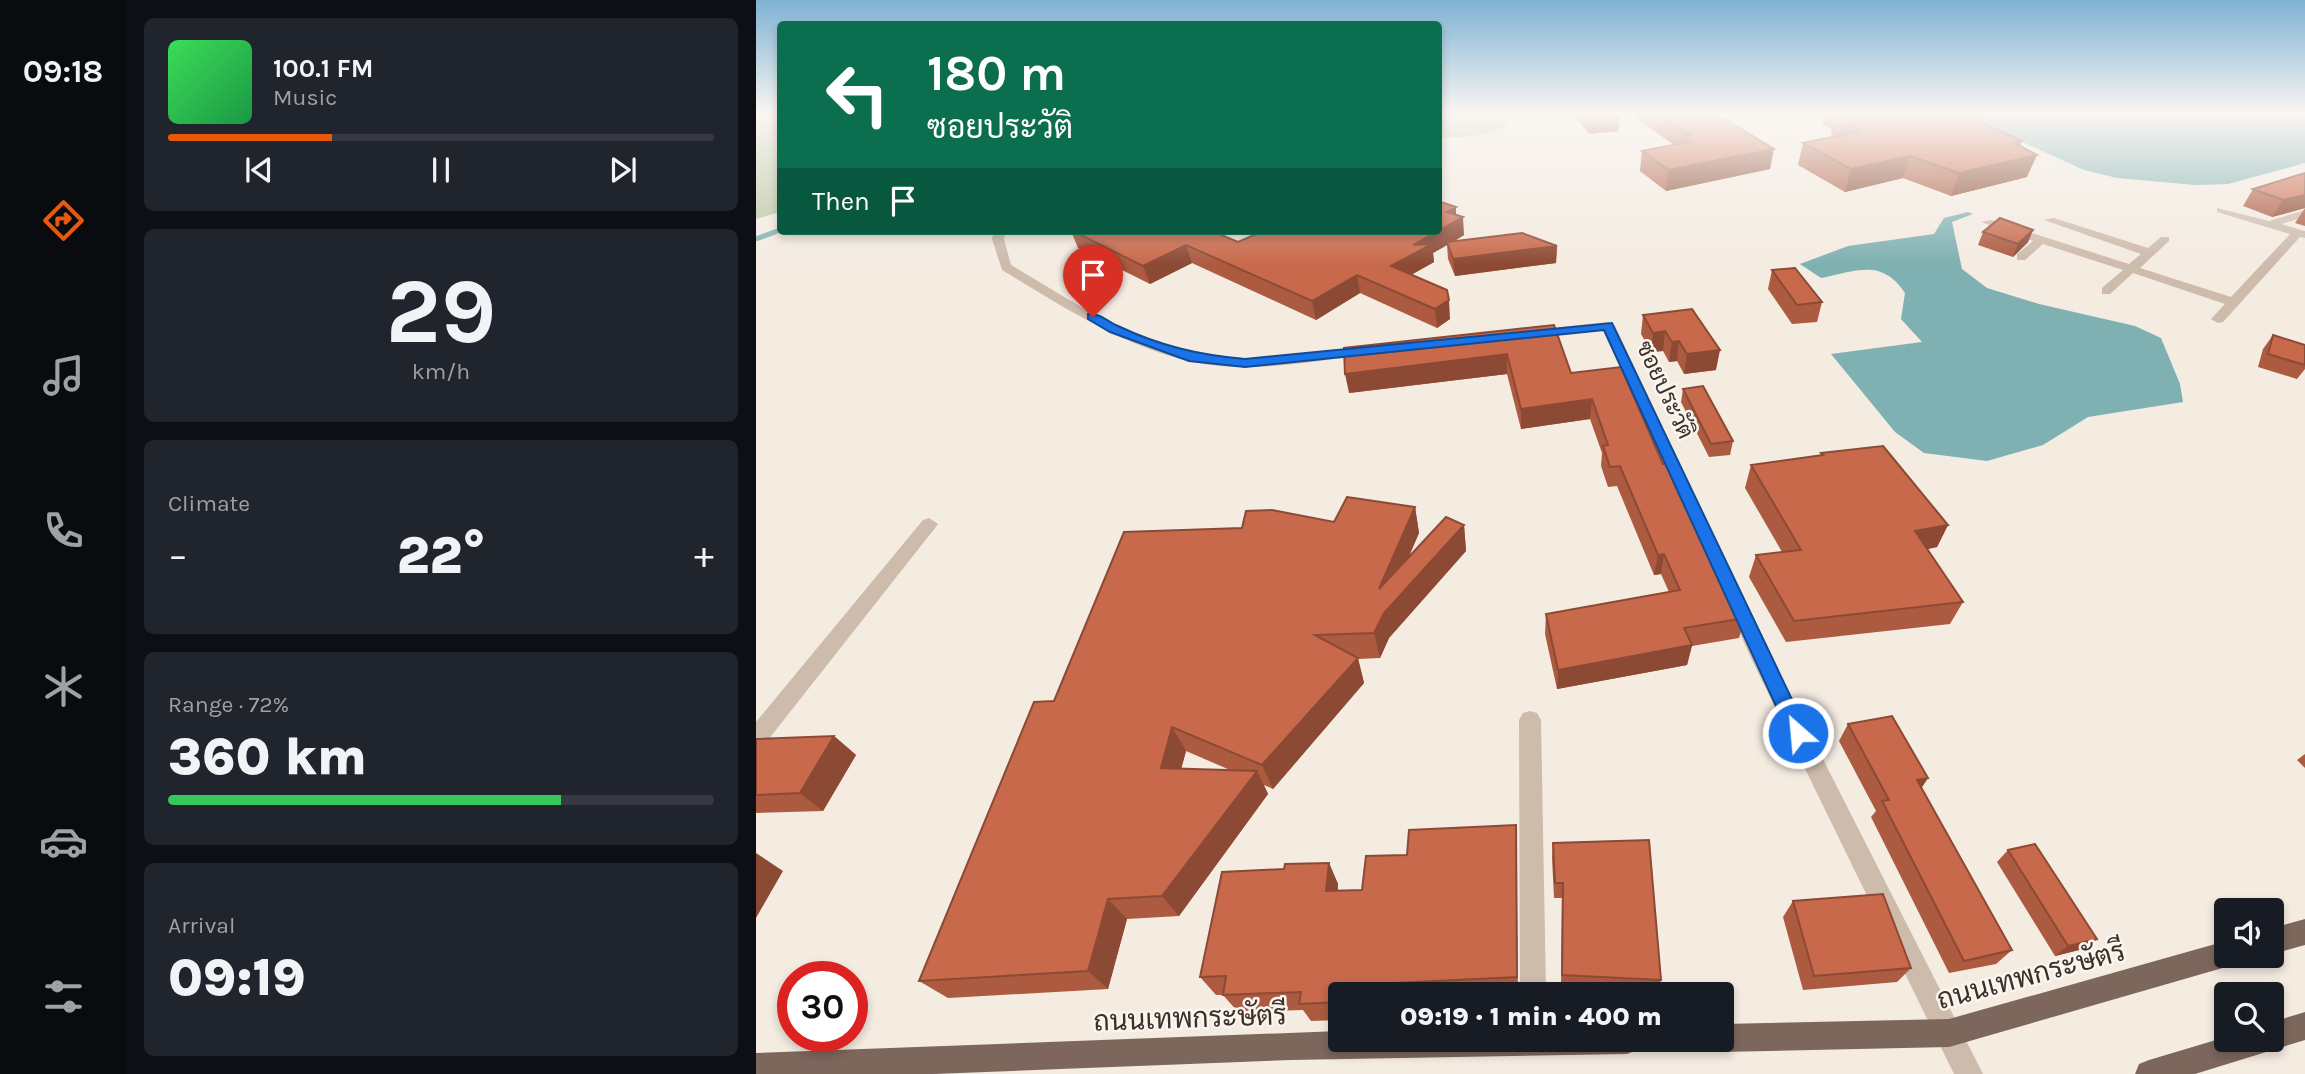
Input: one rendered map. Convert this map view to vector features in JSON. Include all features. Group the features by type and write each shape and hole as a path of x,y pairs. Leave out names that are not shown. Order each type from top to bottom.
{"main road":[{"path":"2284,938 2305,932"},
{"name":"ถนนเทพกระษัตรี","path":"1734,1038 1949,1033 2214,957"},
{"path":"2284,1032 2305,1026"},
{"name":"ถนนเทพกระษัตรี","path":"756,1067 1328,1045"},
{"path":"2148,1074 2221,1052"}],"street":[{"path":"2218,318 2301,234 2221,210"},
{"path":"2270,224 2305,213"},
{"path":"2050,220 2148,252"},
{"path":"1987,222 2233,302"},
{"path":"999,235 1006,267 1114,329 1194,358 1245,363 1379,349"},
{"path":"2106,291 2165,239"},
{"path":"2021,257 2040,240"},
{"name":"ซอยประวัติ","path":"1514,336 1608,326 1761,658 1949,1033"},
{"path":"756,737 929,524"},
{"path":"1530,720 1533,982"},
{"path":"1949,1033 1969,1074"}],"green space":[{"path":"756,165 777,165 777,213 756,219"}],"water":[{"path":"2073,165 2297,165 2228,184 2195,185 2117,178"},
{"path":"1968,212 1973,214 1952,222 1962,269 1987,288 2039,304 2135,326 2161,338 2180,384 2183,402 2088,417 2043,445 1987,461 1924,453 1895,432 1831,354 1922,342 1901,319 1905,293 1896,282 1878,271 1857,270 1821,278 1800,264 1848,246 1934,234 1944,218"}],"building":[{"path":"1661,165 1693,165 1668,170"},
{"path":"1844,165 1869,165 1851,169"},
{"path":"1936,165 1993,165 1959,173"},
{"path":"2305,173 2305,195 2283,200 2253,189"},
{"path":"1442,202 1456,207 1447,212 1463,217 1442,229"},
{"path":"2000,218 2033,230 2018,244 1983,232"},
{"path":"1522,233 1557,246 1453,259 1447,242"},
{"path":"1081,235 1221,235 1238,242 1254,235 1431,235 1413,245 1432,244 1391,266 1447,290 1449,300 1435,309 1357,275 1312,301 1186,245 1143,266"},
{"path":"1795,268 1822,302 1797,305 1772,270"},
{"path":"1692,309 1720,350 1687,354 1679,341 1672,342 1665,331 1653,333 1643,315"},
{"path":"1554,325 1571,373 1621,367 1663,464 1667,463 1745,618 1684,628 1692,645 1558,670 1546,614 1680,590 1664,554 1658,555 1620,466 1610,467 1603,446 1608,445 1592,399 1521,409 1507,354 1345,374 1344,348"},
{"path":"2273,335 2305,345 2305,365 2268,354"},
{"path":"1703,386 1733,441 1711,444 1683,389"},
{"path":"1883,446 1948,525 1915,531 1963,602 1794,621 1756,555 1801,550 1751,465"},
{"path":"1347,497 1415,507 1379,589 1446,517 1464,525 1384,613 1374,633 1315,635 1358,658 1262,765 1172,727 1161,768 1257,771 1162,896 1108,899 1088,971 919,981 1034,702 1054,701 1124,532 1242,528 1246,511 1272,510 1334,522"},
{"path":"1892,716 1928,778 1917,780 2012,950 1964,961 1882,801 1889,800 1848,724"},
{"path":"834,736 800,793 756,795 756,739"},
{"path":"1516,825 1517,977 1416,982 1328,982 1328,1003 1299,1004 1301,992 1223,995 1226,976 1200,977 1222,872 1284,869 1285,864 1329,863 1326,891 1362,890 1366,856 1407,855 1409,830"},
{"path":"1649,840 1661,980 1562,975 1563,883 1555,883 1553,843"},
{"path":"2035,844 2097,939 2068,946 2008,850"},
{"path":"1883,894 1911,968 1814,976 1793,901"}],"waterway":[{"path":"756,239 777,231"}],"route":[{"path":"1093,317 1114,329 1194,358 1245,363 1608,326 1798,733"}]}
